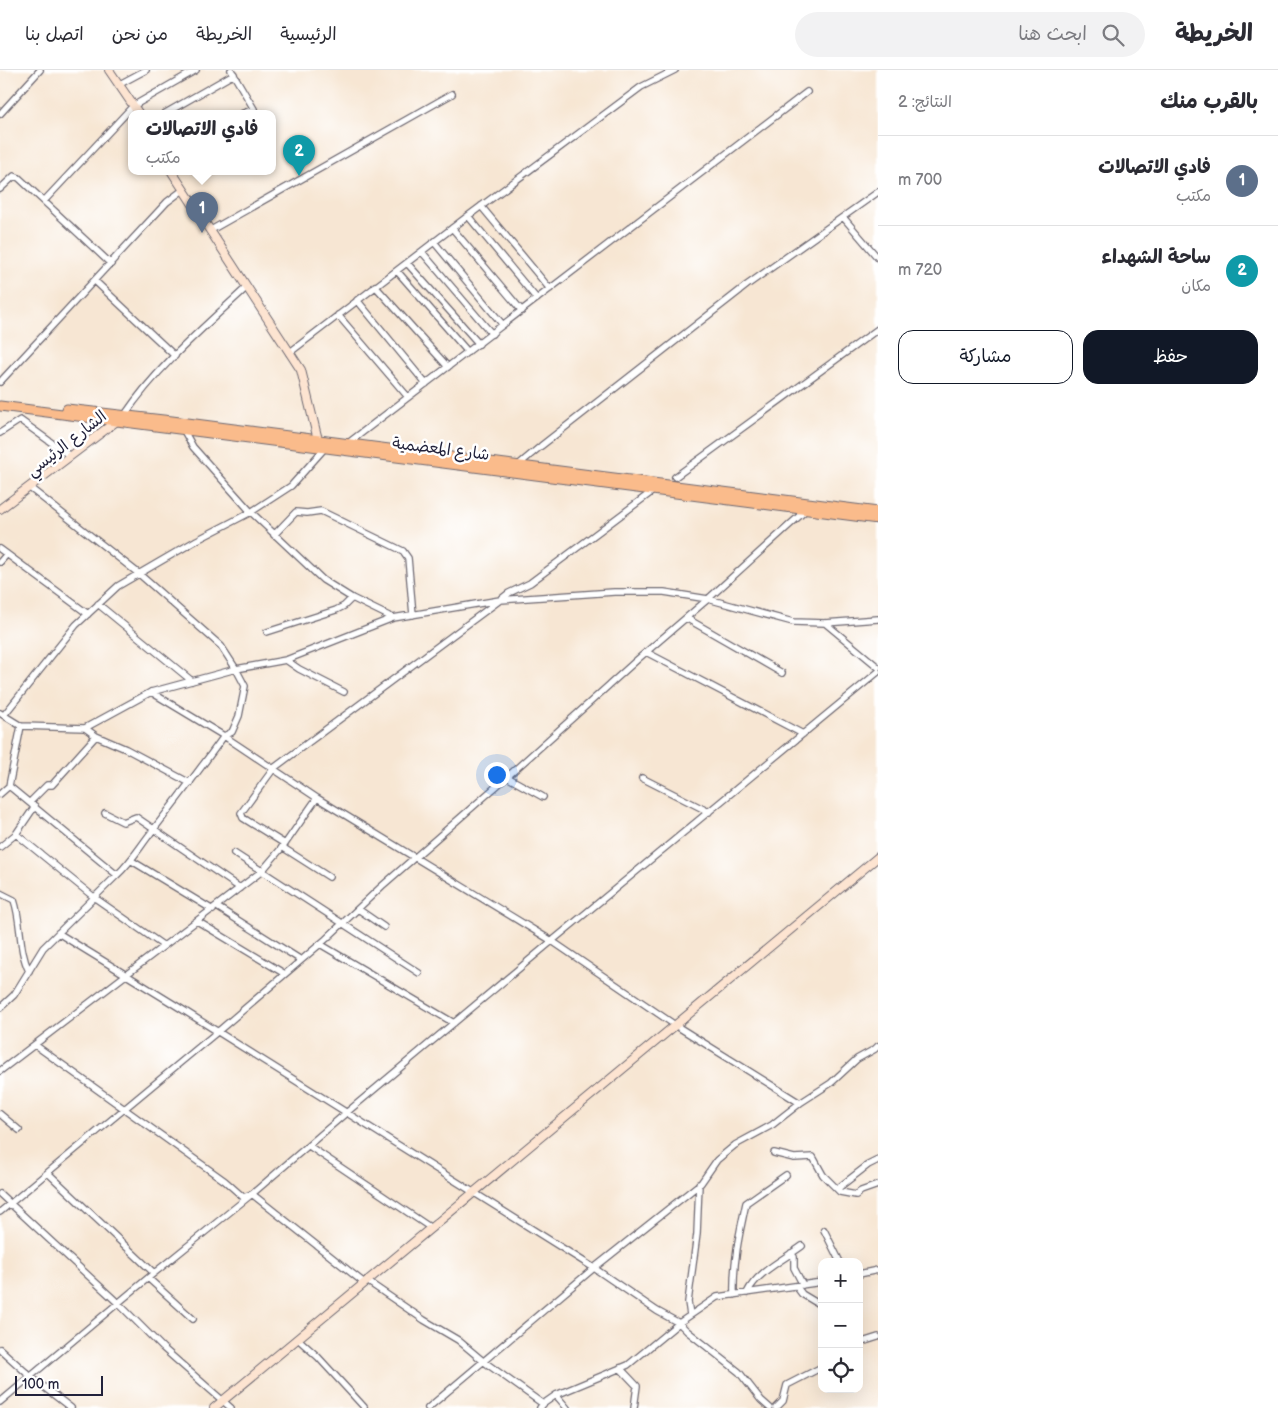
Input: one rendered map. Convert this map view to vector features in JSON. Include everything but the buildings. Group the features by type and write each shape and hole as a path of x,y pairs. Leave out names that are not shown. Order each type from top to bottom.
{"main road":[{"path":"109,70 136,110"},
{"path":"174,175 289,354 302,370 318,440"},
{"name":"شارع المعضمية","path":"0,400 171,424 318,440 517,466 820,508 878,519"},
{"name":"شارع المعضمية","path":"0,406 115,422 171,424 183,429 324,449 806,510 820,508 878,512"},
{"name":"الشارع الرئيسي","path":"0,509 124,416"},
{"path":"214,1408 878,857"}],"street":[{"path":"0,114 40,70"},
{"path":"118,85 146,70"},
{"path":"129,110 133,106 196,70"},
{"path":"289,354 375,286 641,87 675,70"},
{"path":"171,110 233,72 254,110"},
{"path":"347,444 807,92"},
{"path":"211,230 452,94"},
{"path":"44,201 128,111"},
{"path":"0,189 14,176 19,178 111,264"},
{"path":"0,382 167,202 183,190"},
{"path":"517,466 746,286 878,192"},
{"path":"481,206 550,289"},
{"path":"468,216 537,299"},
{"path":"844,217 878,258"},
{"path":"452,228 522,311"},
{"path":"434,242 503,325"},
{"path":"422,252 492,334"},
{"path":"406,263 479,344"},
{"path":"397,271 468,352"},
{"path":"95,281 175,356"},
{"path":"124,416 175,356 247,286"},
{"path":"375,286 448,367"},
{"path":"357,300 426,384"},
{"path":"338,315 408,397"},
{"path":"675,477 878,329"},
{"path":"0,433 20,420 70,456"},
{"path":"183,429 193,447 250,512 323,580 352,598 394,618"},
{"path":"324,449 291,486 250,512 138,573 118,586 76,625 2,714 21,726 85,728 151,692 236,670 286,660 394,618 500,600 614,592 664,592 708,599 793,622 825,623 878,619"},
{"path":"0,1008 14,995 43,948 132,861 224,736 232,732 240,716 244,686 221,646 138,573 30,488"},
{"path":"329,877 244,818 241,813 274,768 509,593 530,583 654,491"},
{"path":"0,1212 218,1032 320,944 414,858 806,510"},
{"path":"274,535 296,512 321,511 403,551 408,558 413,615"},
{"path":"0,549 88,614"},
{"path":"0,562 7,554"},
{"path":"267,632 336,610 344,606 352,598"},
{"path":"98,604 192,681"},
{"path":"686,618 782,674"},
{"path":"825,623 878,667"},
{"path":"646,652 803,734"},
{"path":"286,660 300,670 344,692"},
{"path":"0,1402 252,1194 552,941 878,672"},
{"path":"151,692 224,736 317,798 552,941 676,1025 800,1103"},
{"path":"0,794 9,786 21,726"},
{"path":"85,728 96,736 126,749 190,783"},
{"path":"0,847 16,834 33,804 47,785 52,785 96,736"},
{"path":"506,777 543,797"},
{"path":"642,778 709,812"},
{"path":"9,786 117,875"},
{"path":"0,1071 262,871 284,846 317,798"},
{"path":"105,813 122,822 136,817 240,888"},
{"path":"16,834 95,898 164,946"},
{"path":"234,853 419,973"},
{"path":"132,861 301,960"},
{"path":"0,894 14,900 18,912 24,960 29,971"},
{"path":"358,909 384,926"},
{"path":"197,921 284,974"},
{"path":"58,933 594,1268 656,1311 679,1323 739,1372 761,1400 770,1408"},
{"path":"320,944 454,1023"},
{"path":"35,1045 123,1110 225,1181 243,1197 252,1194"},
{"path":"428,1408 594,1268 699,1184 717,1160 735,1145 772,1125 800,1103 831,1083 857,1059 878,1046"},
{"path":"0,1114 19,1130"},
{"path":"309,1146 431,1228"},
{"path":"774,1153 794,1158 813,1157 823,1174 840,1192 856,1195 861,1191 878,1185"},
{"path":"837,1189 868,1165 878,1160"},
{"path":"48,1172 154,1273"},
{"path":"734,1295 735,1249 746,1203 786,1175"},
{"path":"690,1315 688,1302 696,1234 699,1184"},
{"path":"0,1194 119,1304 163,1348 231,1408"},
{"path":"252,1194 363,1282 367,1281 424,1320 458,1340 541,1406 556,1395 628,1365 679,1323 717,1297 818,1283"},
{"path":"824,1230 838,1258"},
{"path":"746,1293 750,1285 766,1271 802,1246"},
{"path":"791,1253 794,1257 794,1268 802,1294 818,1304"},
{"path":"863,1273 878,1270"},
{"path":"148,1278 193,1319"},
{"path":"863,1342 878,1337"},
{"path":"298,1339 318,1357 364,1407"},
{"path":"0,1349 31,1377 71,1408"},
{"path":"620,1368 637,1386 634,1408"},
{"path":"776,1408 783,1401 787,1385 818,1369"},
{"path":"556,1395 567,1408"}],"place":[{"name":"ساحة الشهداء","path":"299,176"},
{"name":"فادي الاتصالات","path":"202,233"}]}
